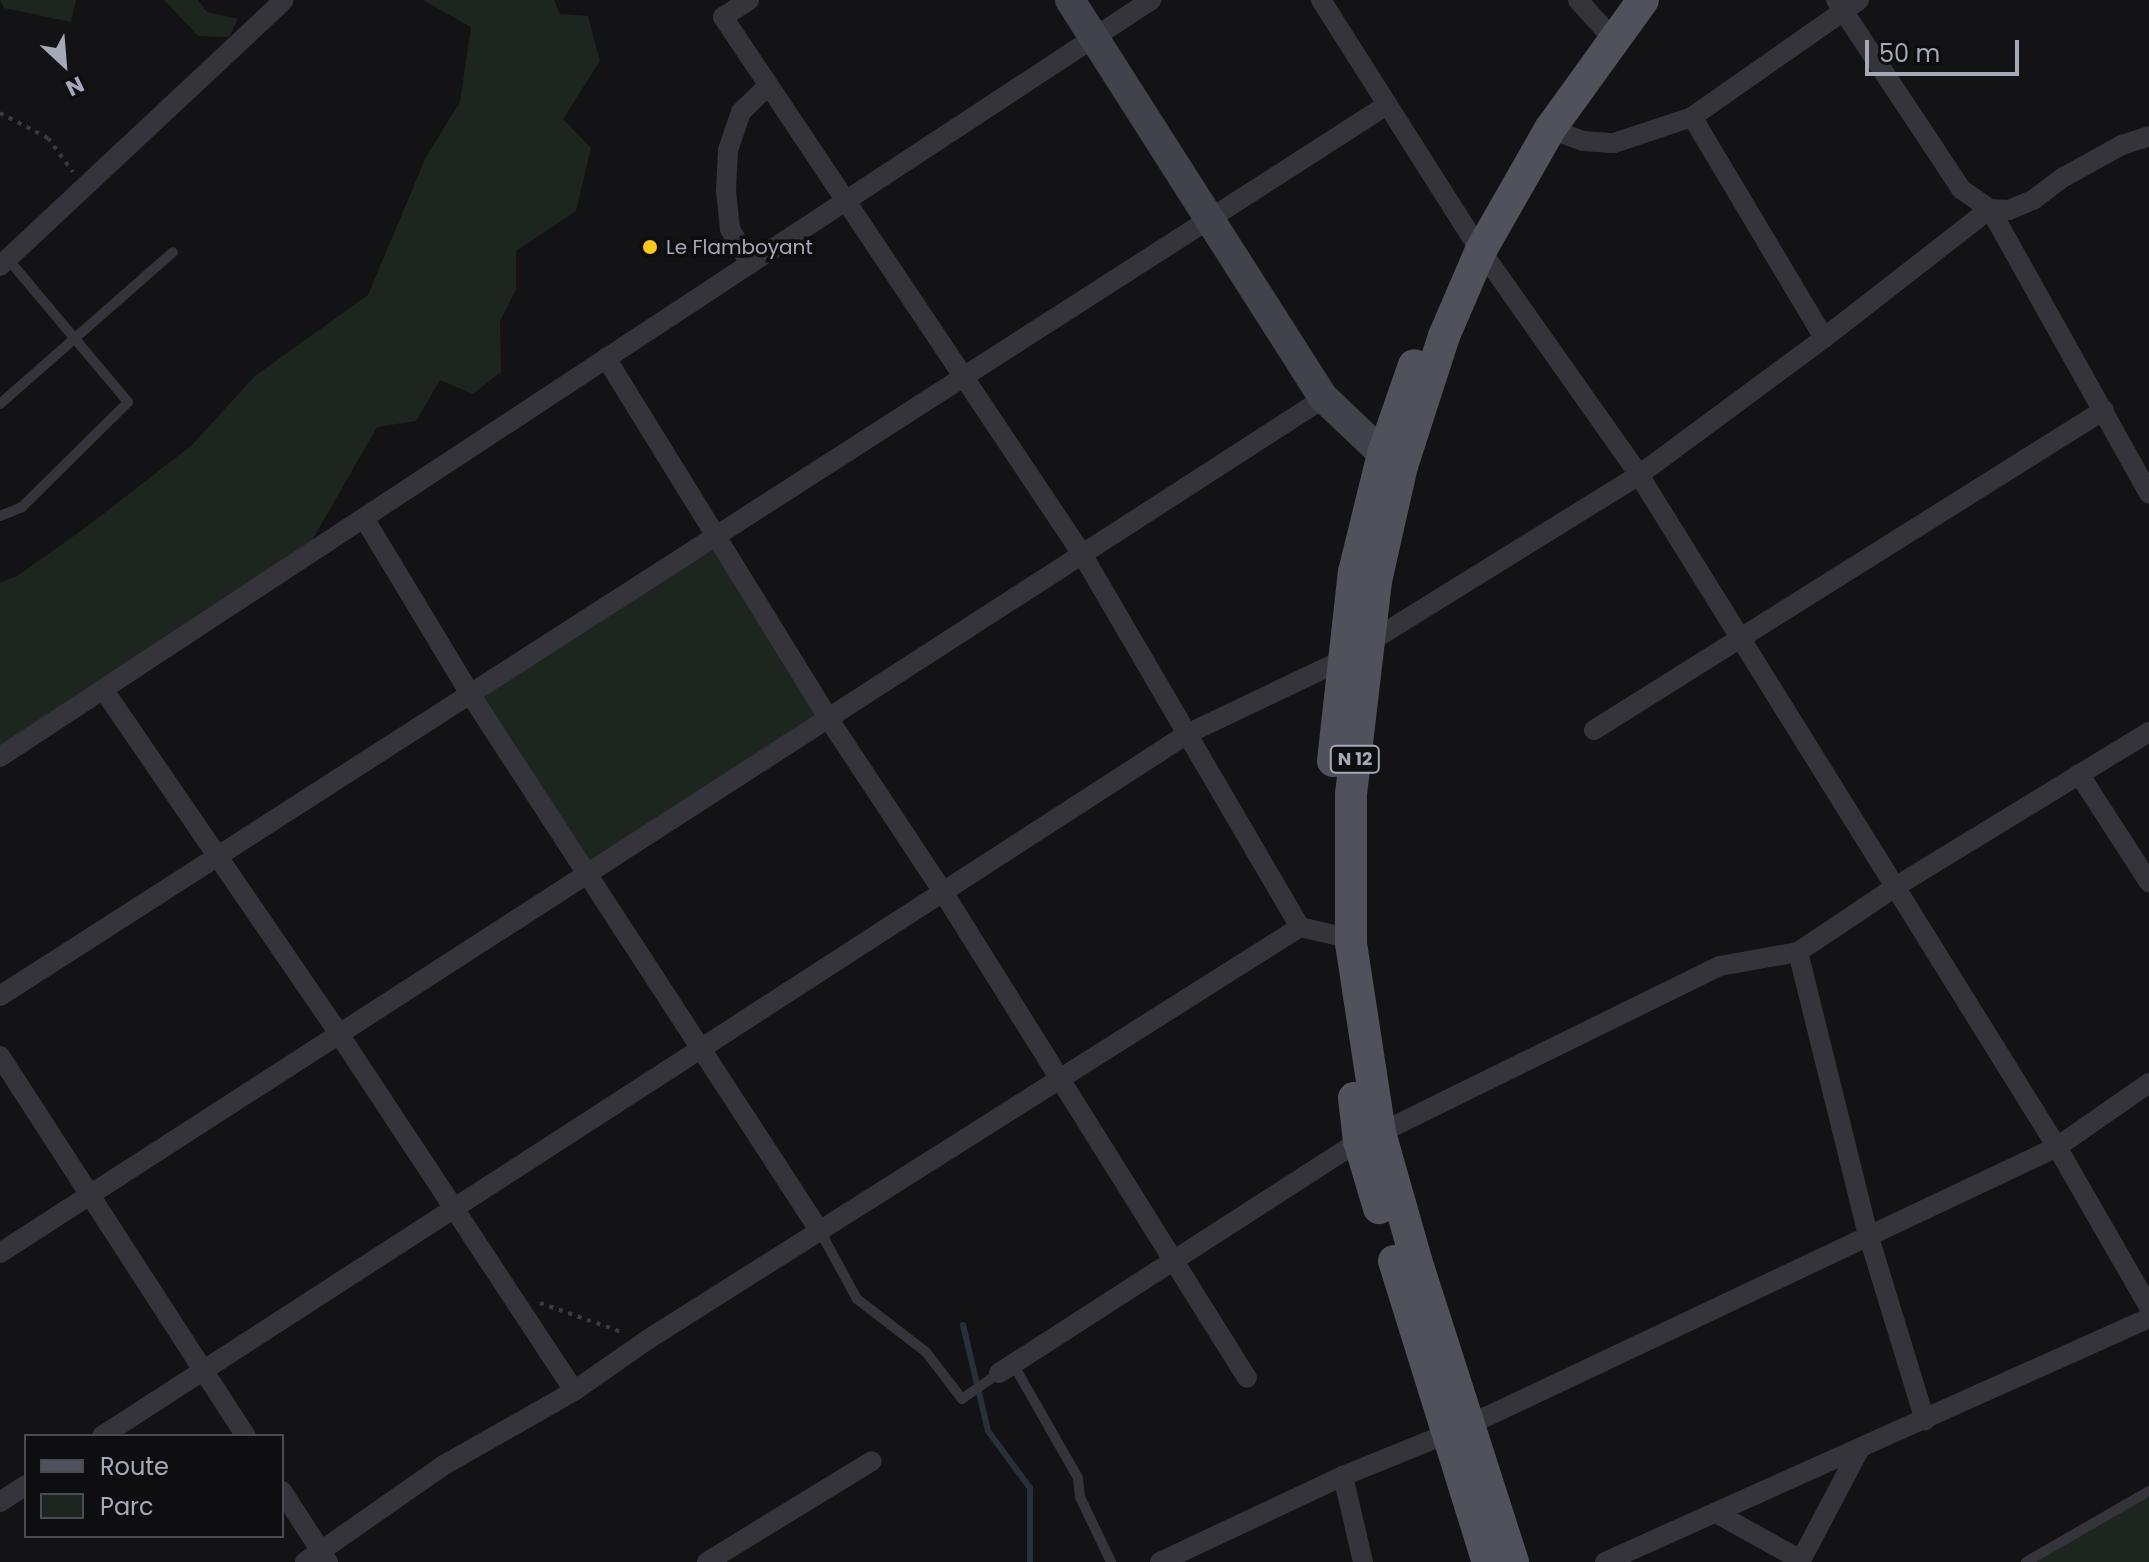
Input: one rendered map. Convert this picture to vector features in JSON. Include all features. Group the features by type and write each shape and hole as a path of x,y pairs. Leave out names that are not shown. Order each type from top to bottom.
{"main road":[{"name":"N 12","path":"1488,1562 1419,1270 1370,1137 1334,935 1331,793 1355,651 1376,581 1393,460 1444,336 1476,243 1538,123 1624,0"},
{"name":"N 12","path":"1476,243 1550,129 1643,0"},
{"name":"N 12","path":"1355,651 1351,943 1370,1137"},
{"name":"N 12","path":"1458,1428 1513,1562"}],"street":[{"path":"749,0 723,17 1082,554 1300,927"},
{"path":"1070,0 1324,398 1393,460"},
{"path":"0,757 1151,0"},
{"path":"1321,0 1476,243 1639,475 2057,1147 2149,1307"},
{"path":"1578,0 1603,28"},
{"path":"4,262 283,1"},
{"path":"1550,129 1583,141 1614,143 1692,117 1847,4 1961,189 1990,209 2149,494"},
{"path":"750,264 730,229 726,190 728,150 741,112 768,86"},
{"path":"0,996 1387,105"},
{"path":"1692,117 1824,338"},
{"path":"105,1434 1187,734 1355,651 1639,475 1824,338 1990,209 2009,210 2033,200 2064,177 2122,145 2149,136"},
{"path":"606,358 828,718 943,892 1247,1378"},
{"path":"0,1253 1324,398"},
{"path":"1594,730 2104,410"},
{"path":"364,518 470,694 821,1233"},
{"path":"103,689 339,1034 574,1391"},
{"path":"1006,1369 1370,1137 1720,966 1798,952 1895,887 2149,732"},
{"path":"2079,774 2149,882"},
{"path":"284,1495 318,1558 444,1465 574,1391 647,1340 821,1233 1300,927 1334,935"},
{"path":"1798,952 1868,1234 1925,1421"},
{"path":"0,1056 245,1434"},
{"path":"1160,1562 1343,1476 1458,1428 2057,1147 2149,1083"},
{"path":"1605,1562 2149,1318"},
{"path":"1716,1513 1800,1560 1859,1450"},
{"path":"707,1562 872,1461"},
{"path":"1343,1476 1363,1562"},
{"path":"0,1502 24,1486"}],"lane":[{"path":"0,404 173,252"},
{"path":"0,516 22,507 128,402 4,262"},
{"path":"821,1233 857,1299 926,1352 962,1399 1006,1369 1078,1478 1080,1497 1111,1562"},
{"path":"2026,1562 2149,1491"}],"path":[{"path":"0,113 48,138 84,187"},
{"path":"505,1288 565,1314 647,1340"}],"green space":[{"path":"0,0 76,0 71,22 4,8"},
{"path":"164,0 198,0 207,12 238,19 229,37 198,36"},
{"path":"423,0 554,0 560,14 588,16 600,61 563,119 591,148 576,211 516,251 516,289 500,321 501,372 473,394 440,380 416,421 377,427 302,558 0,757 0,583 17,576 85,528 192,445 255,376 368,295 426,157 460,102 471,27"},
{"path":"715,537 828,718 586,875 470,694"},
{"path":"2149,1491 2149,1562 2026,1562"}],"waterway":[{"path":"963,1325 988,1431 1030,1488 1030,1562"}],"place":[{"name":"Le Flamboyant","path":"650,247"}]}
